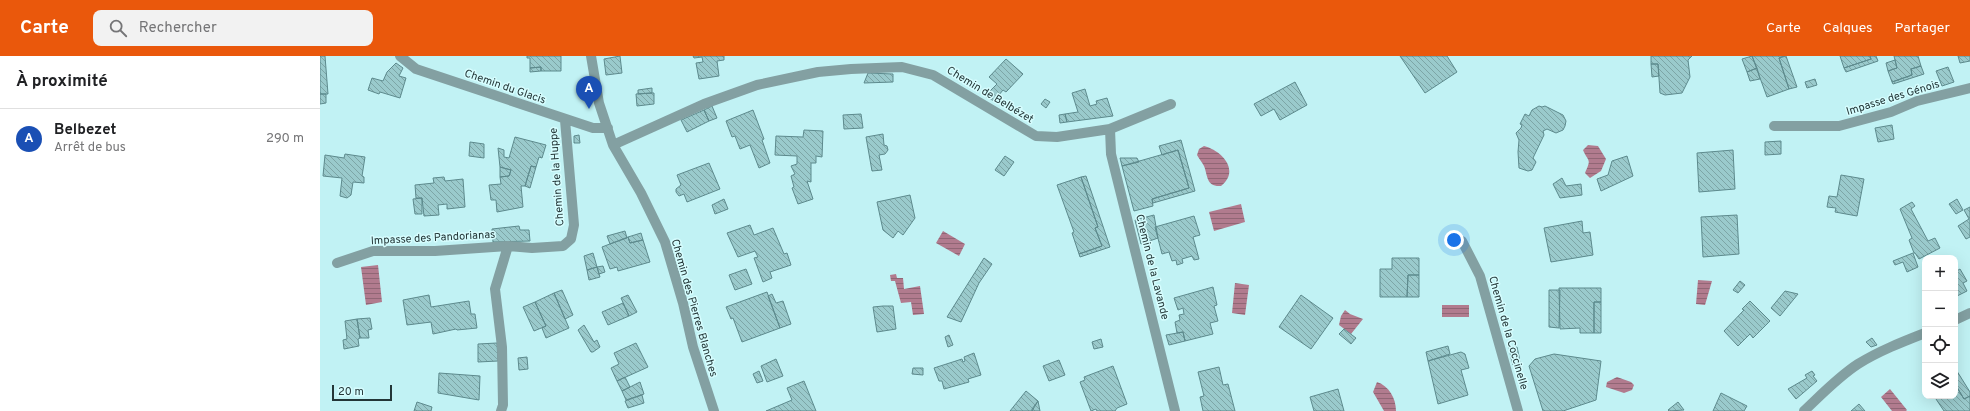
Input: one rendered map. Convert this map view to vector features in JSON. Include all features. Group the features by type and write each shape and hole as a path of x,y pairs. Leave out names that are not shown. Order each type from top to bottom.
{"street":[{"name":"Chemin du Glacis","path":"400,56 416,69 565,120 593,128 608,128"},
{"name":"Chemin des Pierres Blanches","path":"591,56 599,103 613,145 641,193 665,242 682,303 692,347 714,411"},
{"name":"Chemin de Belbézet","path":"613,145 704,104 757,85 818,72 902,67 933,75 1036,136 1057,137 1110,129 1171,104"},
{"name":"Impasse des Génois","path":"1774,126 1840,126 1891,112 1917,101 1970,88"},
{"name":"Chemin de la Huppe","path":"508,246 532,248 563,246 571,239 574,225 565,120"},
{"name":"Chemin de la Lavande","path":"1110,129 1111,154 1175,411"},
{"name":"Chemin de la Coccinelle","path":"1462,241 1480,276 1518,411"},
{"name":"Impasse des Pandorianas","path":"337,263 373,250 435,251 508,246"},
{"path":"501,411 503,405 502,347 495,289 508,246"},
{"path":"1958,319 1970,313"},
{"path":"1804,411 1840,378 1858,364 1882,350 1922,334"}],"shaded area":[{"path":"1588,145 1598,146 1606,159 1601,171 1590,178 1585,173 1589,162 1583,150"},
{"path":"1204,146 1217,152 1227,162 1229,174 1227,180 1221,186 1216,186 1210,183 1204,166 1197,155 1199,149"},
{"path":"1241,204 1245,222 1214,231 1209,212"},
{"path":"943,231 965,244 959,256 936,243"},
{"path":"378,265 382,302 366,305 361,267"},
{"path":"896,274 897,278 903,278 904,289 920,286 924,314 913,315 911,302 901,303 895,281 891,281 890,275"},
{"path":"1698,280 1712,281 1705,305 1696,304"},
{"path":"1235,283 1249,285 1245,315 1232,313"},
{"path":"1442,305 1469,305 1469,317 1442,317"},
{"path":"1345,310 1350,314 1363,319 1351,334 1339,325 1341,316"},
{"path":"1617,377 1631,382 1634,385 1632,390 1624,393 1606,387 1607,382"},
{"path":"1377,382 1385,386 1391,393 1395,402 1396,411 1384,411 1373,392"},
{"path":"1890,389 1907,410 1906,411 1892,411 1881,397"}],"building":[{"path":"320,56 325,56 328,94 320,94"},
{"path":"527,56 561,56 561,71 541,71 541,67 530,68 530,58 527,58"},
{"path":"620,56 622,73 606,75 604,59"},
{"path":"693,56 724,56 724,60 717,61 719,76 699,79 696,63 703,62 702,57 694,58"},
{"path":"1400,56 1447,56 1457,72 1425,93"},
{"path":"1651,56 1692,56 1688,60 1690,77 1682,93 1665,95 1660,93 1658,64 1651,64"},
{"path":"1752,56 1784,56 1779,58 1789,89 1767,97"},
{"path":"1752,56 1757,68 1747,72 1742,59"},
{"path":"1786,56 1797,87 1789,89 1779,58"},
{"path":"1840,56 1870,56 1871,59 1844,68"},
{"path":"1870,56 1876,56 1878,61 1846,72 1844,68 1871,59"},
{"path":"1894,56 1918,56 1921,66 1911,69 1912,75 1892,82 1888,71 1897,68"},
{"path":"1958,56 1970,56 1970,61 1960,63"},
{"path":"1006,59 1023,74 1006,92 1003,90 994,101 985,96 997,84 989,77"},
{"path":"1895,60 1897,68 1888,71 1886,63"},
{"path":"396,63 403,68 399,76 406,78 400,98 380,92 379,94 368,90 372,78 383,81 387,72"},
{"path":"1651,64 1658,64 1659,76 1652,77"},
{"path":"1921,66 1924,74 1893,84 1892,82 1912,75 1911,69"},
{"path":"541,67 541,71 530,72 530,68"},
{"path":"1948,67 1954,82 1942,86 1936,71"},
{"path":"1757,68 1760,79 1750,81 1747,72"},
{"path":"868,73 893,74 893,82 864,83"},
{"path":"1815,79 1817,85 1807,88 1805,82"},
{"path":"1295,82 1307,105 1280,120 1274,109 1261,116 1254,104"},
{"path":"652,88 652,93 638,94 638,90"},
{"path":"1085,89 1090,106 1097,104 1096,101 1107,98 1113,116 1067,122 1065,114 1078,112 1072,93"},
{"path":"654,93 654,104 637,106 636,94"},
{"path":"320,94 326,94 326,103 320,104"},
{"path":"1045,99 1050,102 1046,108 1041,104"},
{"path":"712,106 717,118 709,121 704,110"},
{"path":"1539,106 1545,106 1563,115 1566,121 1563,130 1556,133 1547,129 1543,131 1544,135 1533,158 1536,162 1532,170 1528,171 1519,168 1519,140 1516,133 1521,128 1522,125 1520,124 1525,114 1529,116 1532,110"},
{"path":"704,110 709,121 687,132 681,120"},
{"path":"753,110 764,139 762,140 770,163 759,168 750,145 740,149 735,136 732,137 726,121"},
{"path":"861,114 863,128 844,129 843,115"},
{"path":"1065,114 1067,122 1060,123 1059,115"},
{"path":"1892,125 1894,139 1878,142 1875,128"},
{"path":"804,130 823,131 822,157 816,156 816,163 811,163 811,182 807,181 813,199 798,204 792,188 794,187 791,176 795,174 791,166 797,164 797,156 775,155 776,136 803,137"},
{"path":"883,134 884,145 887,146 888,150 885,154 879,155 882,170 872,171 866,137"},
{"path":"579,135 580,143 574,143 574,136"},
{"path":"515,137 546,145 542,158 539,157 536,167 531,166 525,186 521,186 523,207 497,212 496,200 491,200 489,185 501,184 500,177 509,176 511,170 500,167 498,148 504,150 504,157 509,158"},
{"path":"1181,140 1195,191 1153,203 1152,199 1189,188 1178,150 1162,155 1159,146"},
{"path":"1781,141 1781,154 1765,155 1765,142"},
{"path":"470,142 484,144 484,158 469,156"},
{"path":"1178,150 1189,188 1152,199 1153,206 1134,211 1122,166"},
{"path":"1733,150 1735,189 1699,192 1697,153"},
{"path":"345,154 365,157 362,176 364,177 364,183 353,182 351,195 347,198 340,196 342,178 323,176 325,155 344,158"},
{"path":"1005,156 1014,162 1004,176 995,170"},
{"path":"1627,156 1633,176 1601,191 1597,179 1608,175 1612,161"},
{"path":"1120,158 1137,158 1139,162 1122,166"},
{"path":"709,163 720,189 687,202 684,194 679,196 676,192 676,189 681,185 677,175"},
{"path":"531,166 536,167 530,188 525,186"},
{"path":"500,167 511,170 509,176 500,177"},
{"path":"1841,175 1864,179 1857,216 1835,212 1836,208 1827,207 1829,196 1837,197"},
{"path":"1086,176 1110,247 1080,257 1079,254 1102,246 1095,228 1098,227 1081,177"},
{"path":"444,177 445,181 463,179 465,207 447,209 447,204 438,205 439,215 424,216 422,198 416,198 415,185 434,183 433,178"},
{"path":"1081,177 1098,227 1095,228 1102,246 1079,254 1072,233 1074,232 1057,185"},
{"path":"1562,178 1566,186 1581,184 1582,195 1560,198 1553,184"},
{"path":"910,195 915,218 903,235 898,231 893,238 883,230 877,202"},
{"path":"422,198 422,214 415,214 413,199"},
{"path":"724,199 728,209 715,214 712,205"},
{"path":"1957,199 1963,210 1956,214 1949,204"},
{"path":"1912,202 1915,206 1911,209 1928,241 1935,238 1940,248 1927,255 1922,255 1922,257 1919,259 1914,253 1909,240 1912,238 1900,209"},
{"path":"1970,207 1970,237 1966,239 1958,226 1969,219 1964,210"},
{"path":"1154,215 1158,238 1141,244 1135,220"},
{"path":"1737,215 1739,254 1703,257 1701,217"},
{"path":"1194,216 1200,235 1193,237 1199,259 1194,260 1192,256 1182,259 1183,263 1177,265 1176,260 1172,261 1169,252 1162,254 1155,227"},
{"path":"1582,221 1583,233 1590,232 1593,255 1551,262 1544,228"},
{"path":"750,225 754,235 773,228 784,254 787,253 791,265 770,272 772,278 763,282 754,258 758,257 755,251 738,257 727,233"},
{"path":"519,226 520,230 529,230 530,241 493,242 492,229"},
{"path":"625,231 627,238 610,244 607,236"},
{"path":"641,233 643,240 630,243 628,237"},
{"path":"628,237 630,243 643,240 650,262 618,271 617,267 610,269 602,247"},
{"path":"593,253 597,267 587,270 584,256"},
{"path":"1913,253 1918,267 1907,272 1903,262 1895,265 1893,261"},
{"path":"984,258 992,264 979,283 961,322 947,317"},
{"path":"1392,258 1419,258 1419,275 1408,275 1407,297 1380,297 1380,269 1392,269"},
{"path":"603,266 605,272 599,274 597,267"},
{"path":"597,267 600,277 589,280 587,270"},
{"path":"746,269 752,284 735,290 729,275"},
{"path":"1960,269 1967,281 1963,283 1967,291 1958,296 1958,291 1958,270"},
{"path":"1408,275 1419,275 1419,297 1407,297"},
{"path":"1740,281 1745,285 1738,293 1733,290"},
{"path":"1213,287 1217,305 1214,306 1218,321 1210,323 1213,334 1185,341 1183,332 1177,333 1175,322 1180,320 1179,315 1184,314 1183,308 1178,310 1174,298"},
{"path":"1559,288 1601,288 1601,302 1594,302 1594,333 1580,333 1580,328 1560,329"},
{"path":"562,290 573,315 565,319 554,293"},
{"path":"1549,290 1560,290 1559,328 1549,327"},
{"path":"1785,291 1798,294 1780,316 1771,308"},
{"path":"767,292 780,328 742,342 733,318 731,319 726,307"},
{"path":"554,293 569,328 546,338 542,328 546,326 535,302"},
{"path":"772,294 776,303 783,301 791,324 780,328 768,296"},
{"path":"429,295 431,307 469,301 471,314 475,314 477,328 456,329 433,334 431,322 407,325 403,300"},
{"path":"628,295 637,312 629,316 621,298"},
{"path":"1301,295 1333,318 1311,349 1279,327"},
{"path":"1750,301 1770,321 1753,338 1750,334 1738,346 1724,331 1744,310 1742,309"},
{"path":"535,302 546,326 534,331 523,307"},
{"path":"1594,302 1601,302 1601,333 1594,333"},
{"path":"623,303 629,316 608,325 602,312"},
{"path":"893,306 896,329 877,332 873,307"},
{"path":"370,318 372,329 368,330 369,338 360,338 357,319"},
{"path":"357,319 360,338 358,339 359,346 344,349 343,340 347,339 345,321"},
{"path":"584,325 594,342 597,340 600,347 593,352 591,352 578,330"},
{"path":"1344,329 1356,338 1351,344 1339,334"},
{"path":"1183,332 1185,341 1169,345 1166,335"},
{"path":"949,335 953,345 948,347 945,337"},
{"path":"1872,338 1877,345 1871,347 1866,342"},
{"path":"1101,339 1103,347 1094,349 1092,342"},
{"path":"497,343 498,361 478,362 478,344"},
{"path":"636,343 648,367 617,381 611,368 619,364 614,353"},
{"path":"1448,346 1450,354 1428,361 1426,352"},
{"path":"1509,347 1517,347 1519,356 1511,358"},
{"path":"1461,352 1465,354 1469,368 1461,370 1468,395 1438,404 1428,361"},
{"path":"974,353 981,375 968,379 969,382 944,389 942,381 939,381 934,368 962,359 963,362 965,361 964,357"},
{"path":"1554,354 1601,361 1596,400 1563,411 1543,411 1529,366 1535,359"},
{"path":"1519,356 1520,363 1513,365 1511,358"},
{"path":"527,357 528,369 519,370 518,358"},
{"path":"776,359 783,376 767,382 761,366"},
{"path":"1059,360 1065,375 1049,381 1043,366"},
{"path":"1113,366 1127,404 1117,408 1115,411 1097,411 1096,409 1091,411 1080,382 1085,380 1084,377"},
{"path":"1219,367 1223,385 1228,384 1235,411 1203,411 1200,397 1204,396 1198,372"},
{"path":"913,368 923,368 923,375 912,374"},
{"path":"759,371 763,381 757,383 753,374"},
{"path":"1812,371 1815,375 1813,376 1817,381 1796,399 1788,389 1807,378 1805,375"},
{"path":"439,373 480,376 479,400 438,393"},
{"path":"1958,373 1970,392 1970,396 1964,399 1958,389"},
{"path":"625,377 630,387 622,391 617,381"},
{"path":"804,381 816,411 766,411 792,400 787,388"},
{"path":"640,382 644,394 626,400 622,391"},
{"path":"1338,389 1344,411 1314,411 1310,397"},
{"path":"1958,389 1964,399 1970,396 1970,411 1944,411 1936,399 1958,399"},
{"path":"1026,391 1038,401 1032,411 1010,411"},
{"path":"1721,393 1747,406 1744,411 1713,411"},
{"path":"642,395 644,403 628,408 625,401"},
{"path":"1038,401 1040,411 1032,411 1032,409"},
{"path":"417,402 432,407 431,411 414,411"},
{"path":"1678,402 1684,410 1668,410"},
{"path":"1859,404 1865,411 1851,411"}],"place":[{"name":"Belbezet","path":"589,109"}]}
